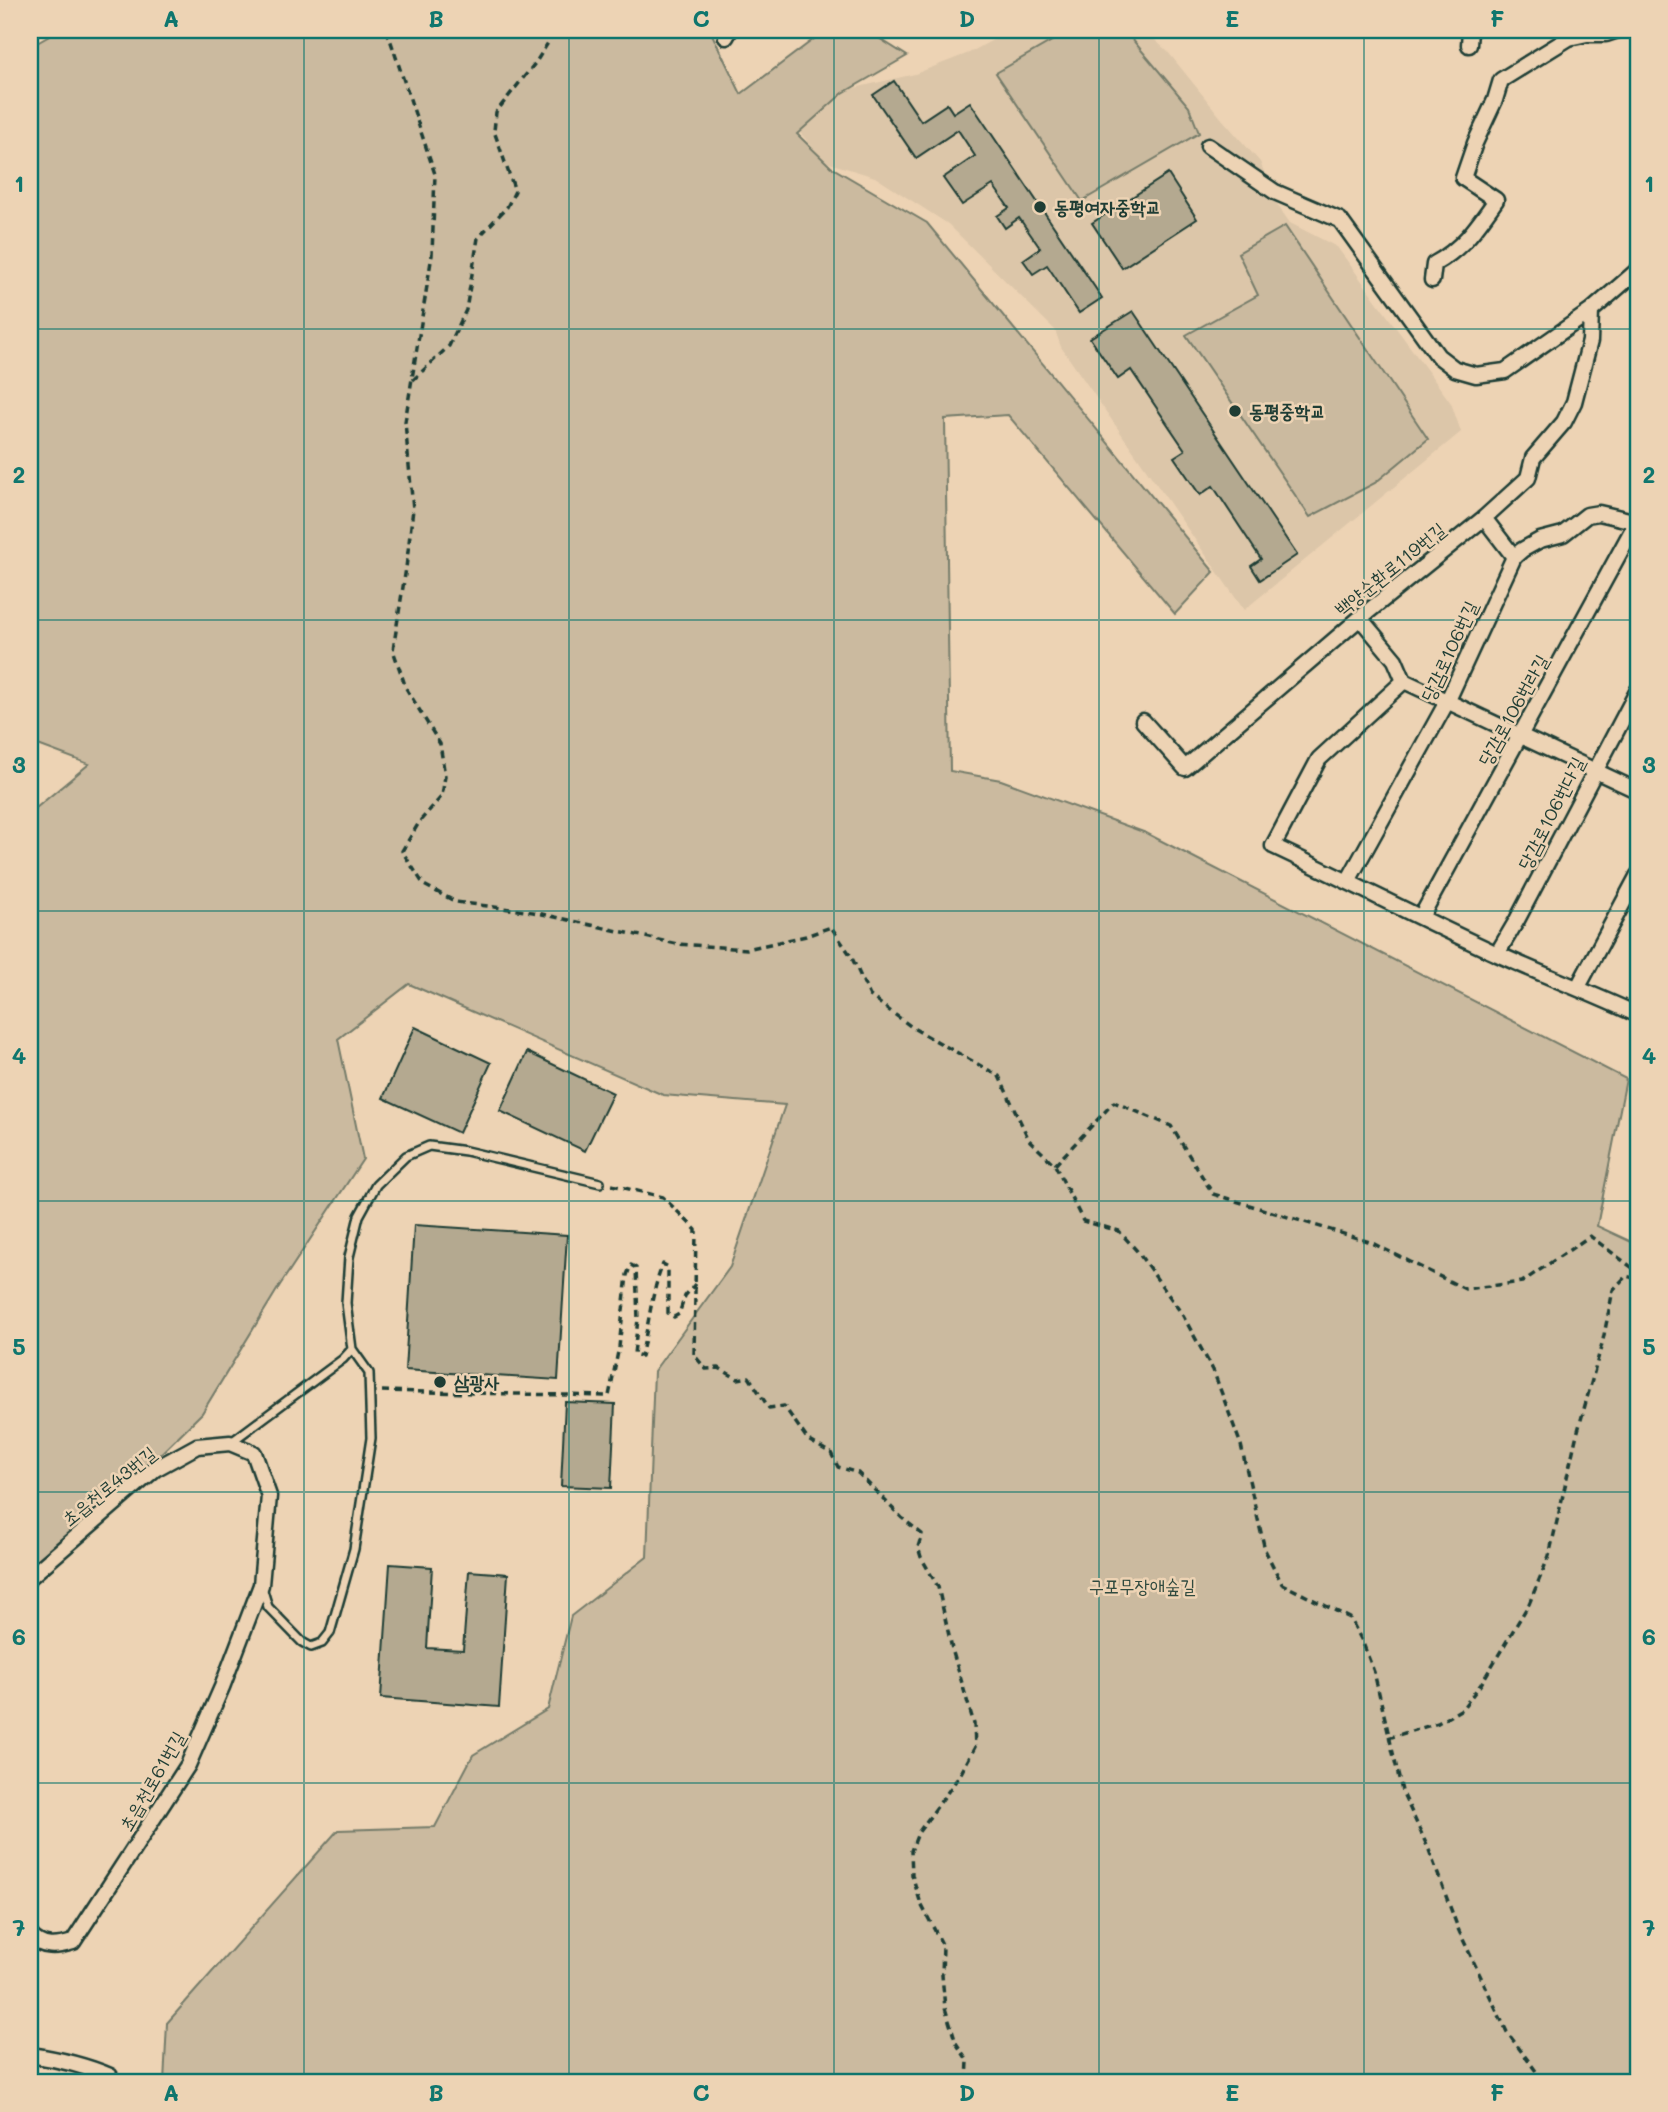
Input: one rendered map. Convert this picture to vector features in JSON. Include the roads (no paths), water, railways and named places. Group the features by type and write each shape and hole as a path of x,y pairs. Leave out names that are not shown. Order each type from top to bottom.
{"street":[{"path":"1469,45 1470,30"},
{"path":"1432,280 1434,264 1470,238 1496,200 1463,178 1501,80 1569,38 1618,30"},
{"path":"1208,146 1275,192 1340,220 1438,356 1455,369 1476,375 1505,371 1591,311 1638,270"},
{"name":"백양순환로119번길","path":"1143,721 1185,768 1360,618 1484,518 1528,478 1533,458 1564,422 1574,402 1590,341 1591,311"},
{"path":"1484,518 1514,556 1540,540 1563,534 1587,515 1599,513 1638,522"},
{"name":"당감로106번라길","path":"1421,917 1638,522"},
{"name":"당감로106번길","path":"1348,881 1448,701 1514,556"},
{"path":"1360,618 1395,660 1404,681 1638,791"},
{"path":"1404,681 1319,759 1273,846 1497,954 1638,1015"},
{"name":"당감로106번다길","path":"1497,954 1638,690"},
{"path":"1578,987 1638,875"},
{"path":"230,1443 254,1453 269,1496 261,1585"},
{"name":"초읍천로43번길","path":"30,1577 155,1469 197,1446 230,1443"},
{"name":"초읍천로61번길","path":"30,1935 35,1941 57,1947 73,1942 188,1765 222,1687 261,1585"},
{"path":"30,2055 63,2060 97,2070 110,2076 113,2082"}],"lane":[{"path":"261,1585 268,1607 302,1642 311,1647 321,1643 330,1633 354,1549 371,1438 369,1373 352,1349 346,1303 349,1256 359,1216 376,1185 406,1156 429,1146 466,1151 600,1183"},
{"path":"230,1443 343,1359 352,1349"}],"place":[{"name":"동평여자중학교","path":"1040,207"},
{"name":"동평중학교","path":"1235,411"},
{"name":"삼광사","path":"440,1382"}],"park label":[{"name":"구포무장애숲길","path":"1142,1586"}]}
